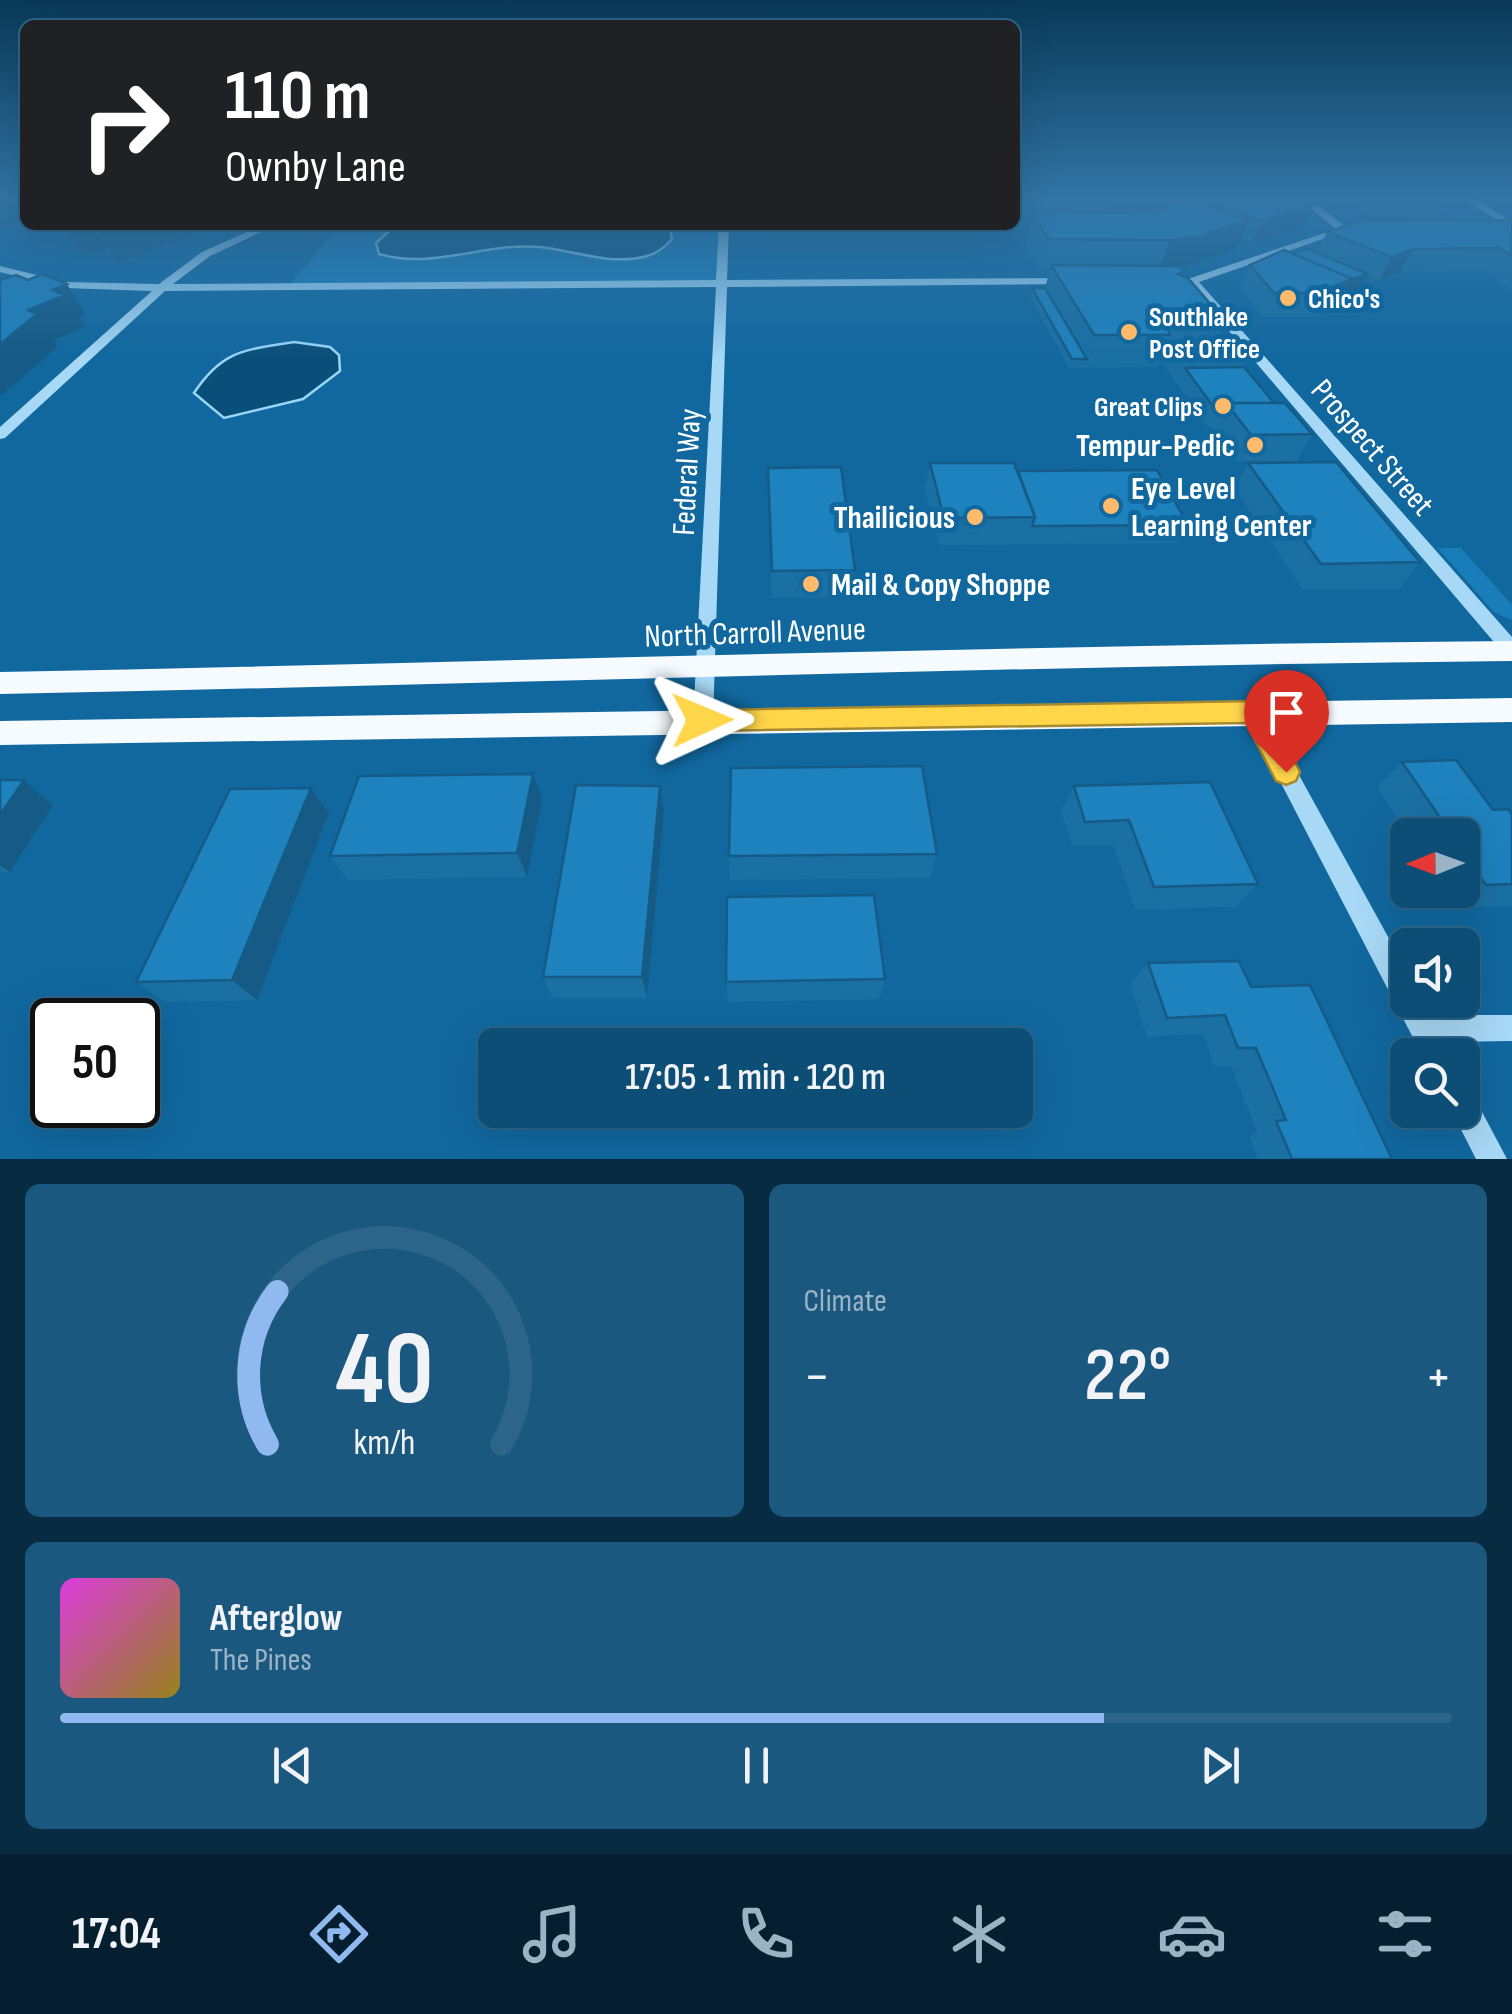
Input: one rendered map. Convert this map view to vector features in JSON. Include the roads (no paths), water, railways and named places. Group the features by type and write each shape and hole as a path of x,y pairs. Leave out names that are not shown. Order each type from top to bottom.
{"main road":[{"name":"North Carroll Avenue","path":"0,683 705,669 1158,654 1512,650"},
{"path":"0,733 1512,710"}],"street":[{"path":"0,435 162,288 213,251"},
{"name":"Federal Way","path":"702,720 723,251"},
{"path":"1155,280 1192,281 1281,251"},
{"path":"0,269 65,285 162,288 1090,280"},
{"name":"Prospect Street","path":"1192,281 1512,650"},
{"path":"1254,712 1390,966"},
{"path":"1417,1018 1428,1038"},
{"path":"1423,1029 1512,1028"},
{"path":"1475,1128 1492,1159"}],"place":[{"name":"Chico's","path":"1288,298"},
{"name":"Southlake Post Office","path":"1129,332"},
{"name":"Great Clips","path":"1223,406"},
{"name":"Tempur-Pedic","path":"1255,445"},
{"name":"Eye Level Learning Center","path":"1111,506"},
{"name":"Thailicious","path":"975,517"},
{"name":"Mail & Copy Shoppe","path":"811,584"}]}
